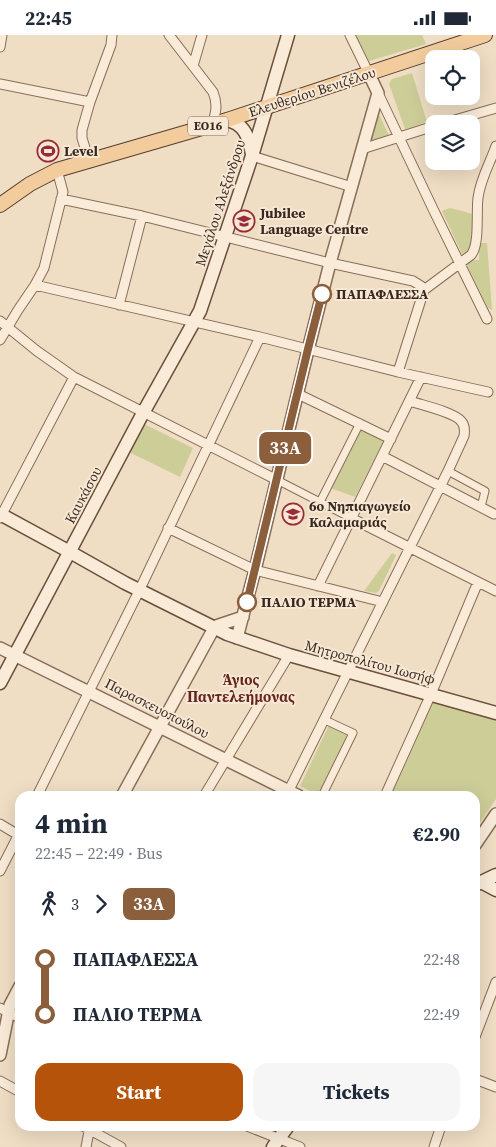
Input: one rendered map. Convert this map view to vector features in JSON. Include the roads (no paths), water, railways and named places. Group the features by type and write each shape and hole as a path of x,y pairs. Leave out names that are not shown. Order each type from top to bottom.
{"main road":[{"name":"Μεγάλου Αλεξάνδρου","path":"195,322 203,305 252,156 288,35"},
{"name":"Ελευθερίου Βενιζέλου","path":"0,205 30,183 57,170 219,123 369,74 465,38 486,35"},
{"path":"219,123 232,121 245,132 252,156"},
{"name":"Καυκάσου","path":"0,683 143,413 195,322"},
{"name":"Μητροπολίτου Ιωσήφ","path":"0,516 70,551 139,591 237,638 289,655 496,713"},
{"path":"480,881 496,875"},
{"path":"480,883 496,890"},
{"path":"276,1143 284,1131"}],"street":[{"path":"0,47 2,35"},
{"path":"89,161 82,137 84,123 111,45 112,35"},
{"path":"169,35 213,92 216,99 219,123"},
{"path":"193,66 202,35"},
{"path":"350,35 487,319"},
{"path":"0,84 90,102"},
{"path":"237,638 244,617 330,263 378,93"},
{"path":"472,115 496,108"},
{"path":"362,149 425,129"},
{"path":"398,372 424,290 472,255 476,247 479,189 496,147"},
{"path":"252,156 352,187"},
{"path":"0,340 44,269 61,199 62,188 57,170"},
{"path":"61,199 142,216 330,263 413,281 424,290"},
{"path":"119,305 142,216"},
{"path":"35,285 488,392"},
{"path":"0,321 37,351 74,377 496,591"},
{"path":"39,791 139,591 260,337"},
{"path":"0,516 74,377"},
{"path":"318,586 421,377"},
{"path":"298,394 391,439"},
{"path":"294,791 325,720 463,440 465,427 457,417 410,401"},
{"path":"320,502 360,423"},
{"path":"382,456 494,514"},
{"path":"448,471 485,491 481,507"},
{"path":"168,528 255,570 383,602"},
{"path":"387,791 478,582"},
{"path":"125,791 214,628 244,617"},
{"name":"Παρασκευοπούλου","path":"0,648 161,727 284,791"},
{"path":"207,791 289,655"},
{"path":"324,791 353,733 325,720"},
{"path":"480,838 496,814"},
{"path":"0,824 15,832"},
{"path":"0,871 15,843"},
{"path":"480,1024 496,982"},
{"path":"0,1055 4,1010 10,1005 15,996"},
{"path":"0,1081 15,1089"},
{"path":"480,1081 496,1087"},
{"path":"86,1147 87,1131"},
{"path":"94,1131 121,1147"},
{"path":"256,1131 276,1143 300,1147"},
{"path":"434,1147 440,1131"}],"place":[{"name":"Level","path":"48,151"},
{"name":"Jubilee Language Centre","path":"244,221"},
{"name":"ΠΑΠΑΦΛΕΣΣΑ","path":"322,294"},
{"name":"6ο Νηπιαγωγείο Καλαμαριάς","path":"293,514"},
{"name":"ΠΑΛΙΟ ΤΕΡΜΑ","path":"247,602"}],"district":[{"name":"Άγιος Παντελεήμονας","path":"241,688"}]}
